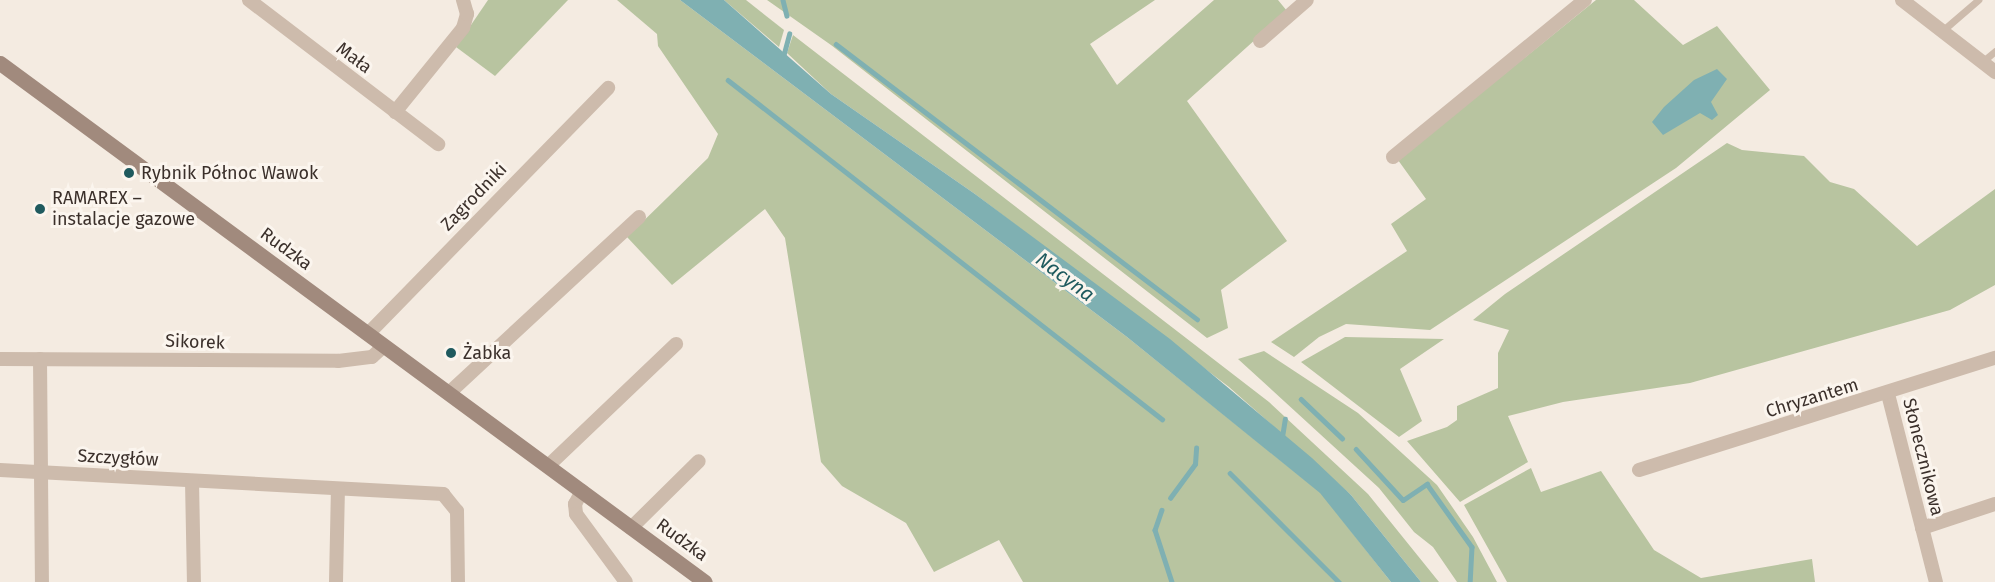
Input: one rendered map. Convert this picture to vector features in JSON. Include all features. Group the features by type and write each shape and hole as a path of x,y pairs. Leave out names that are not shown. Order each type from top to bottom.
{"main road":[{"name":"Rudzka","path":"0,63 705,582"}],"street":[{"name":"Mała","path":"249,0 438,144"},
{"path":"395,111 463,28 467,14 463,0"},
{"path":"1260,41 1307,0"},
{"path":"1393,157 1585,0"},
{"path":"1902,0 1995,72"},
{"name":"Zagrodniki","path":"368,334 608,88"},
{"path":"449,393 639,216"},
{"path":"548,466 675,344"},
{"name":"Sikorek","path":"0,359 338,361 372,357 384,346"},
{"name":"Chryzantem","path":"1639,470 1888,394 1995,358"},
{"path":"40,359 42,582"},
{"name":"Słonecznikowa","path":"1888,394 1936,582"},
{"path":"631,528 699,461"},
{"name":"Szczygłów","path":"0,470 446,496 457,511 458,582"},
{"path":"192,481 194,582"},
{"path":"336,582 338,489"},
{"path":"582,491 575,504 576,514 626,582"},
{"name":"Słonecznikowa","path":"1922,528 1995,504"}],"lane":[{"path":"1942,31 1978,0"},
{"path":"1982,62 1995,51"}],"green space":[{"path":"488,0 568,0 495,76 456,47"},
{"path":"617,0 680,0 1127,337 1321,493 1391,582 1023,582 999,540 934,572 906,523 842,486 821,462 785,238 765,209 672,285 627,237 708,158 718,134 658,46 657,34"},
{"path":"724,0 746,0 784,30 779,47"},
{"path":"767,0 1155,0 1090,44 1117,85 1214,0 1278,0 1287,11 1187,101 1287,241 1221,290 1228,328 1207,338 831,45"},
{"path":"1596,0 1634,0 1683,45 1717,26 1770,90 1676,168 1430,330 1346,324 1319,337 1294,357 1271,342 1407,251 1391,224 1426,199 1398,160"},
{"path":"793,35 1269,402 1368,494 1439,582 1421,582 1351,495 1229,387 975,194 831,94 787,53"},
{"path":"1727,143 1742,150 1804,156 1830,182 1854,189 1917,246 1995,189 1995,285 1950,310 1690,383 1563,402 1508,416 1528,462 1460,502 1407,441 1447,427 1457,420 1457,406 1498,388 1498,353 1509,330 1473,320 1505,294"},
{"path":"1345,337 1444,339 1400,369 1422,421 1399,437 1301,362"},
{"path":"1264,351 1358,413 1437,485 1473,537 1497,582 1457,582 1433,547 1414,532 1379,488 1238,359"},
{"path":"1531,468 1541,492 1601,471 1654,550 1701,578 1812,559 1815,582 1507,582 1464,505"}],"water":[{"name":"Nacyna","path":"680,0 724,0 831,94 975,194 1170,339 1312,458 1351,495 1421,582 1391,582 1320,493 1127,337"},
{"path":"1717,69 1727,79 1711,102 1718,115 1712,120 1700,113 1663,135 1652,122 1664,107 1694,80"}],"waterway":[{"path":"783,0 787,16"},
{"path":"783,57 789,34"},
{"path":"836,44 1197,319"},
{"path":"728,80 1162,419"},
{"path":"1301,399 1342,438"},
{"path":"1282,437 1285,419"},
{"path":"1170,498 1195,464 1196,448"},
{"path":"1356,449 1403,500 1427,484 1472,547 1470,582"},
{"path":"1230,473 1339,582"},
{"path":"1162,510 1155,530 1172,582"}],"place":[{"name":"Rybnik Północ Wawok","path":"129,173"},
{"name":"RAMAREX – instalacje gazowe","path":"40,209"},
{"name":"Żabka","path":"451,353"}]}
